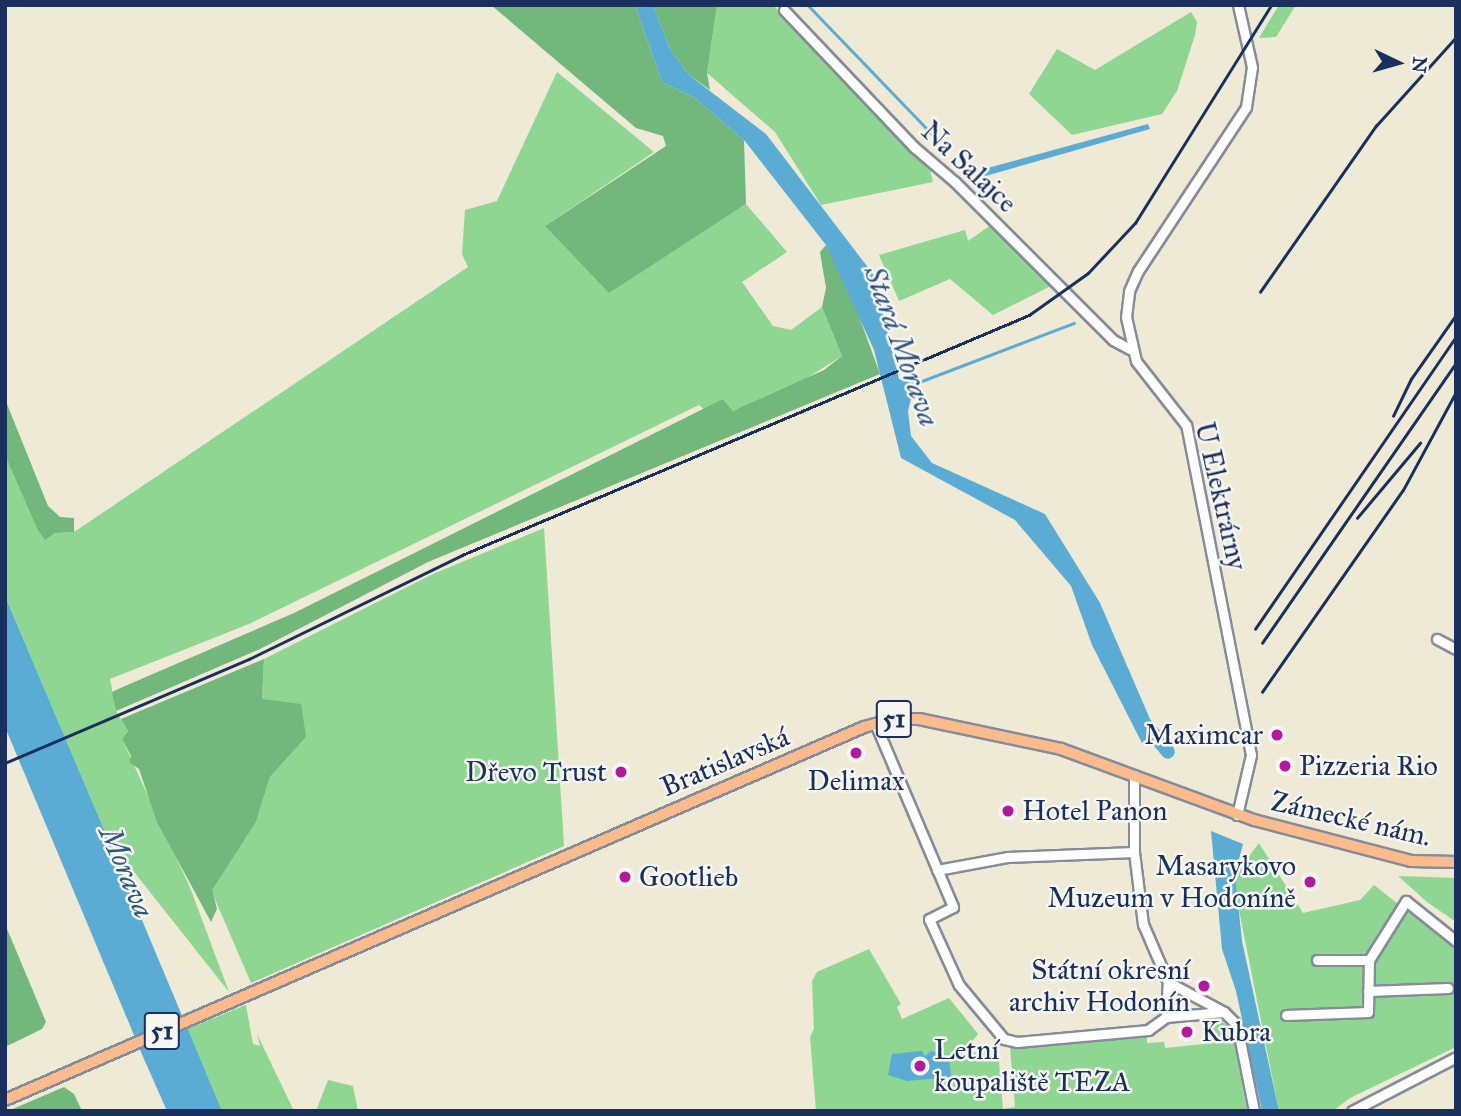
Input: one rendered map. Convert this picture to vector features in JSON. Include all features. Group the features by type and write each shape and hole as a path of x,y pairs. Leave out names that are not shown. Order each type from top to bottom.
{"main road":[{"name":"Bratislavská","path":"5,1100 874,723 919,719 1061,749 1237,815"},
{"name":"Zámecké nám.","path":"1237,815 1398,858 1456,862"}],"street":[{"name":"U Elektrárny","path":"1237,815 1251,755 1186,425 1143,373 1130,349 1126,317 1129,291 1238,123 1250,93 1252,67 1238,5"},
{"name":"Na Salajce","path":"784,10 914,147 955,182 1113,340 1130,349"},
{"path":"1437,639 1456,649"},
{"path":"874,723 953,907 929,919 959,985 1004,1039 1017,1042 1148,1030 1166,1017 1224,1012"},
{"path":"1134,775 1134,852 1139,912 1168,982 1166,1017"},
{"path":"937,870 1007,857 1134,852"},
{"path":"1286,1015 1368,1012 1369,960 1406,901 1456,942"},
{"path":"1317,960 1369,960"},
{"path":"1168,982 1224,1012 1237,1025 1254,1111"},
{"path":"1368,991 1448,988"},
{"path":"1352,1111 1456,1057"}],"green space":[{"path":"491,5 635,5 662,82 695,98 744,140 746,204 609,293 545,226 666,146 663,136 636,128"},
{"path":"653,5 717,5 707,73 710,90 689,75 670,49"},
{"path":"717,5 773,5 930,170 933,182 821,205 775,132 707,73"},
{"path":"1279,5 1296,5 1276,37 1259,38"},
{"path":"1191,12 1197,22 1195,35 1177,91 1162,114 1072,135 1029,94 1057,49 1095,70"},
{"path":"557,72 654,152 545,226 609,292 746,204 787,252 742,282 773,326 791,330 822,307 842,356 786,391 733,411 723,399 706,411 699,405 249,624 110,679 116,711 128,731 122,739 191,890 229,992 108,839 5,596 5,455 45,539 55,533 74,532 468,267 462,254 465,210 497,201"},
{"path":"991,225 1051,286 993,315 950,279 899,301 879,255 965,230 968,241"},
{"path":"826,245 849,289 880,374 428,562 260,649 116,711 112,692 294,613 723,399 733,411 824,370 842,356 822,307 826,288 820,252"},
{"path":"5,399 48,506 60,517 74,518 74,532 55,533 45,540 38,530 5,455"},
{"path":"544,528 564,846 251,983 211,890 256,822 270,777 306,737 262,699 264,659 433,574"},
{"path":"264,659 262,699 301,704 306,737 270,777 256,822 212,890 217,909 211,922 157,822 139,769 129,762 131,756 122,739 128,731 121,719"},
{"path":"1259,843 1303,913 1360,900 1374,885 1456,950 1456,1047 1350,1098 1333,1111 1279,1111 1237,900 1235,875"},
{"path":"1398,876 1456,878 1456,922 1427,902"},
{"path":"5,924 46,1022 42,1029 5,1047"},
{"path":"869,949 901,1004 897,1007 902,1019 949,998 978,1034 968,1047 977,1054 985,1045 998,1049 1003,1109 1015,1107 1010,1048 1147,1036 1147,1043 1164,1042 1165,1048 1213,1043 1211,1022 1221,1021 1232,1030 1247,1111 816,1111 810,1037 814,1029 812,981 817,972"},
{"path":"246,1005 253,1044 260,1046 257,1034 294,1111 222,1111 187,1029"},
{"path":"328,1080 353,1086 358,1111 316,1111"},
{"path":"64,1087 74,1094 82,1111 8,1111"}],"water":[{"path":"635,5 653,5 670,49 689,75 766,134 873,274 899,379 915,383 908,411 911,436 932,463 1045,514 1100,603 1159,740 1142,743 1092,645 1071,586 1015,520 901,458 874,350 826,245 744,140 695,98 662,82"},
{"path":"1148,124 1150,129 975,179 973,176 973,172"},
{"path":"5,596 222,1111 167,1111 144,1059 5,727"},
{"path":"1211,831 1243,844 1235,875 1242,941 1279,1111 1262,1111 1236,991 1222,949"},
{"name":"Letní koupaliště TEZA","path":"922,1051 925,1056 931,1051 949,1056 951,1077 907,1081 888,1075 892,1054"}],"waterway":[{"path":"808,5 940,142"},
{"path":"914,384 1074,323"},
{"name":"Stará Morava","path":"1147,726 1168,752"}],"railway":[{"path":"5,763 249,659 462,555 1029,315 1088,273 1135,223 1271,5"},
{"path":"1260,292 1376,126 1456,37"},
{"path":"1393,416 1411,379 1456,315"},
{"path":"1255,629 1456,337"},
{"path":"1262,643 1456,363"},
{"path":"1262,692 1403,490 1456,392"},
{"path":"1357,518 1420,443"}],"place":[{"name":"Maximcar","path":"1277,735"},
{"name":"Delimax","path":"856,753"},
{"name":"Pizzeria Rio","path":"1285,766"},
{"name":"Dřevo Trust","path":"621,772"},
{"name":"Hotel Panon","path":"1008,811"},
{"name":"Gootlieb","path":"625,877"},
{"name":"Masarykovo Muzeum v Hodoníně","path":"1310,882"},
{"name":"Státní okresní archiv Hodonín","path":"1204,986"},
{"name":"Kubra","path":"1187,1032"},
{"name":"Letní koupaliště TEZA","path":"920,1066"}],"water label":[{"name":"Morava","path":"127,872"}]}
